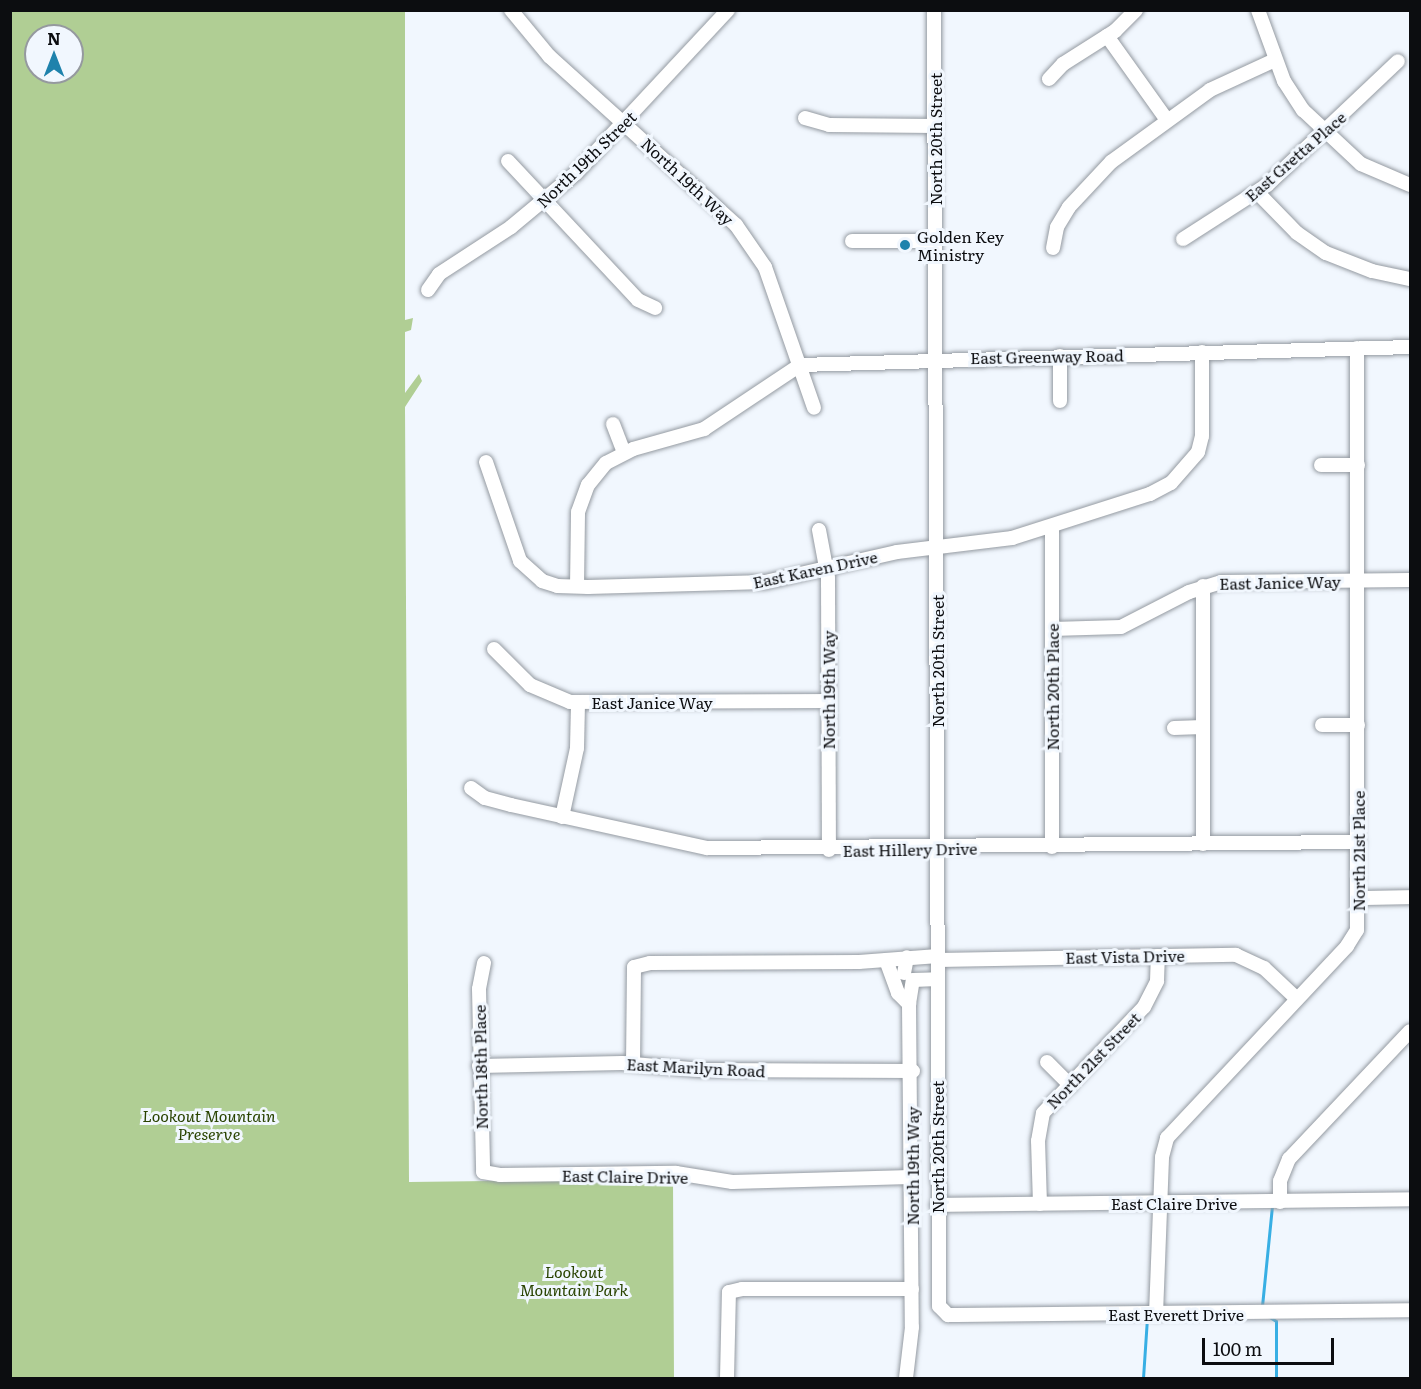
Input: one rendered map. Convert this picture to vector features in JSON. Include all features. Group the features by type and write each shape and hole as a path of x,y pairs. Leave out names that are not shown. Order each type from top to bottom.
{"street":[{"name":"North 19th Way","path":"510,10 549,56 716,202 753,247 786,321 814,408"},
{"name":"North 19th Street","path":"428,290 439,274 544,202 625,123 728,10"},
{"name":"North 20th Street","path":"934,10 937,358 937,1295 942,1311"},
{"path":"1049,79 1063,64 1107,36 1136,10"},
{"path":"1258,10 1275,60 1303,110 1324,133 1361,164 1410,185"},
{"path":"1107,36 1167,120"},
{"path":"1053,248 1057,227 1088,185 1167,120 1210,90 1275,60"},
{"name":"East Gretta Place","path":"1183,239 1257,192 1324,133 1398,61"},
{"path":"805,118 829,125 935,126"},
{"path":"508,161 638,300 655,308"},
{"path":"1257,192 1297,233 1326,253 1372,271 1410,279"},
{"path":"852,241 935,241"},
{"name":"East Greenway Road","path":"800,365 937,358 1410,347"},
{"name":"North 21st Place","path":"1156,1314 1162,1158 1171,1132 1353,938 1359,898 1357,348"},
{"name":"East Karen Drive","path":"486,462 520,561 542,581 577,586 749,583 897,552 972,546 1052,527 1150,494 1171,483 1198,452 1202,436 1202,352"},
{"path":"1059,356 1060,401"},
{"path":"577,586 581,499 595,475 624,452 704,429 800,365"},
{"path":"613,424 624,452"},
{"path":"1321,465 1358,465"},
{"name":"North 20th Place","path":"1052,527 1052,847"},
{"name":"North 19th Way","path":"819,530 827,568 829,850"},
{"name":"East Janice Way","path":"1052,629 1121,627 1203,586 1221,582 1410,580"},
{"path":"1203,586 1203,844"},
{"name":"East Janice Way","path":"494,650 530,685 546,695 578,703 828,701"},
{"path":"562,817 577,748 578,703"},
{"path":"1322,725 1358,725"},
{"path":"1174,728 1203,728"},
{"name":"East Hillery Drive","path":"471,788 485,798 695,848 829,850 1358,842"},
{"path":"1359,898 1410,897"},
{"name":"North 21st Street","path":"1040,1204 1038,1141 1043,1113 1150,998 1157,981 1158,956"},
{"path":"907,957 909,1004"},
{"name":"East Vista Drive","path":"633,1064 634,967 650,963 888,965 907,957 1248,958 1297,999"},
{"name":"North 18th Place","path":"483,1172 479,989 484,963"},
{"name":"North 19th Way","path":"888,965 898,993 909,1004 913,1071 912,1289 906,1378"},
{"name":"East Vista Drive","path":"888,965 909,977 938,979"},
{"path":"1280,1202 1280,1181 1289,1159 1363,1088 1410,1031"},
{"path":"1047,1062 1070,1085"},
{"name":"East Marilyn Road","path":"479,1066 633,1064 702,1070 913,1071"},
{"name":"East Claire Drive","path":"483,1172 500,1175 676,1173 732,1182 911,1178"},
{"name":"East Claire Drive","path":"937,1205 1410,1199"},
{"path":"727,1378 729,1292 742,1289 912,1289"},
{"name":"East Everett Drive","path":"942,1311 957,1316 1410,1310"}],"green space":[{"name":"Lookout Mountain Preserve","path":"10,11 405,11 405,320 413,318 411,330 405,332 405,393 419,374 422,381 405,407 409,1182 673,1179 674,1378 11,1378"}],"waterway":[{"path":"1262,1306 1272,1206"},
{"path":"1268,1316 1276,1321 1276,1378"},
{"path":"1143,1378 1147,1318"}],"place":[{"name":"Golden Key Ministry","path":"905,245"}],"park label":[{"name":"Lookout Mountain Park","path":"574,1280"}]}
